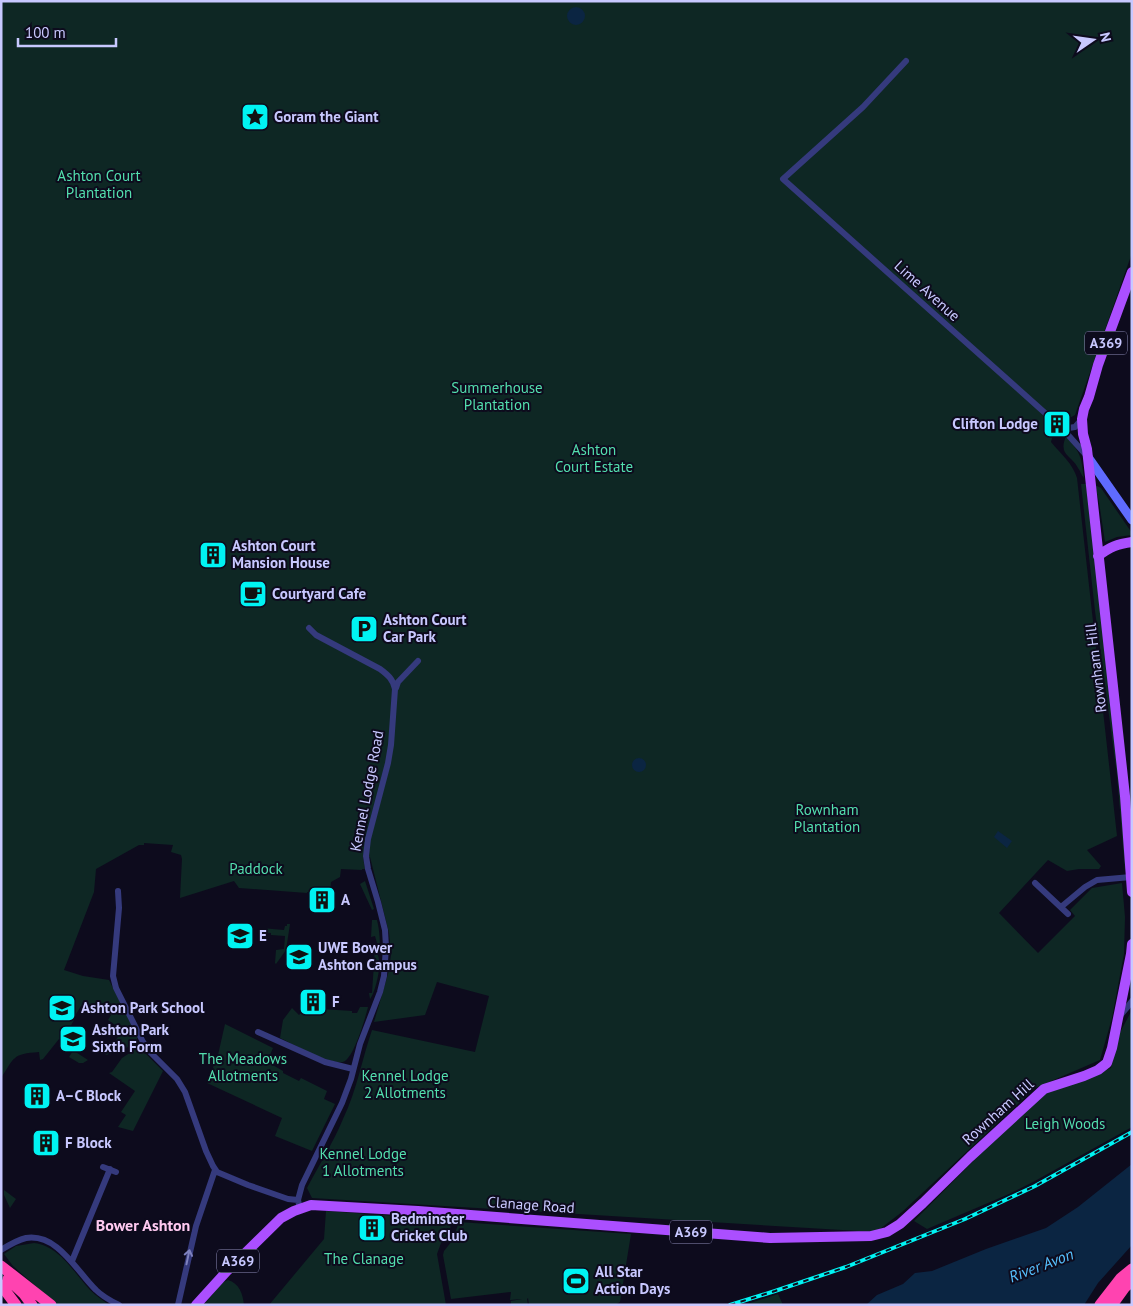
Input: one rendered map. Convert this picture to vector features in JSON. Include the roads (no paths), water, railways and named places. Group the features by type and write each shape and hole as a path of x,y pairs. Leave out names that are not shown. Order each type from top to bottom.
{"highway":[{"path":"1,1266 51,1305"},
{"path":"1104,1304 1116,1284 1132,1269"},
{"path":"3,1278 12,1302"},
{"path":"3,1278 26,1305"},
{"path":"3,1278 24,1294 32,1305"},
{"path":"1104,1304 1132,1281"}],"main road":[{"name":"A369","path":"1087,453 1083,434 1082,419 1084,409 1098,365 1128,292 1132,272"},
{"name":"A369","path":"1087,453 1089,397"},
{"path":"1087,453 1132,520"},
{"name":"Rownham Hill","path":"1087,453 1125,796 1132,892"},
{"path":"1098,556 1109,548 1132,542"},
{"name":"Rownham Hill","path":"900,1224 1044,1089 1084,1076 1098,1070 1107,1063 1112,1048 1132,954 1132,944"},
{"name":"Clanage Road","path":"196,1305 274,1224 299,1204 418,1211 770,1238 871,1236 887,1232 900,1224"}],"street":[{"name":"Lime Avenue","path":"906,61 863,107 783,180 1054,421"},
{"path":"1082,419 1075,427 1061,428 1087,453"},
{"path":"309,628 316,635 380,668 394,682 395,689"},
{"path":"395,689 398,682 418,661"},
{"name":"Kennel Lodge Road","path":"299,1204 302,1185 339,1111 360,1044 380,992 385,966 386,947 384,930 366,856 368,839 388,763 395,689"},
{"path":"1061,907 1085,887 1098,880 1130,877"},
{"path":"1035,883 1068,914"},
{"path":"118,891 119,908 113,976 116,988 147,1048 177,1079 185,1092 206,1151 215,1170 248,1185 299,1204"},
{"path":"1118,1018 1132,1000"},
{"path":"258,1032 325,1062 353,1069"},
{"path":"72,1261 109,1169"},
{"path":"178,1305 196,1226 215,1170"},
{"path":"1,1250 26,1238 35,1238 53,1245 72,1261 95,1289 119,1305"}],"water":[{"path":"576,7 582,10 585,16 582,22 576,25 570,22 567,16 570,10"},
{"path":"639,758 644,760 646,765 644,770 639,772 634,770 632,765 634,760"},
{"path":"998,831 1012,841 1007,848 994,837"},
{"name":"River Avon","path":"1132,1164 1132,1245 1098,1283 1084,1305 866,1305 877,1295 903,1284 915,1273 932,1271 986,1249 1046,1228 1078,1207"}],"railway":[{"path":"730,1305 846,1267 965,1219 1035,1186 1132,1132"}],"place":[{"name":"Goram the Giant","path":"255,117"},
{"name":"Clifton Lodge","path":"1057,424"},
{"name":"Ashton Court Mansion House","path":"213,555"},
{"name":"Courtyard Cafe","path":"253,594"},
{"name":"Ashton Court Car Park","path":"364,629"},
{"name":"A","path":"322,900"},
{"name":"E","path":"240,936"},
{"name":"UWE Bower Ashton Campus","path":"299,957"},
{"name":"F","path":"313,1002"},
{"name":"Ashton Park School","path":"62,1008"},
{"name":"Ashton Park Sixth Form","path":"73,1039"},
{"name":"A–C Block","path":"37,1096"},
{"name":"F Block","path":"46,1143"},
{"name":"Bedminster Cricket Club","path":"372,1228"},
{"name":"All Star Action Days","path":"576,1281"}],"district":[{"name":"Bower Ashton","path":"143,1225"}],"park label":[{"name":"Ashton Court Plantation","path":"99,184"},
{"name":"Summerhouse Plantation","path":"497,396"},
{"name":"Ashton Court Estate","path":"594,458"},
{"name":"Rownham Plantation","path":"827,818"},
{"name":"Paddock","path":"256,869"},
{"name":"The Meadows Allotments","path":"243,1068"},
{"name":"Kennel Lodge 2 Allotments","path":"405,1084"},
{"name":"Leigh Woods","path":"1065,1124"},
{"name":"Kennel Lodge 1 Allotments","path":"363,1162"},
{"name":"The Clanage","path":"364,1259"}]}
